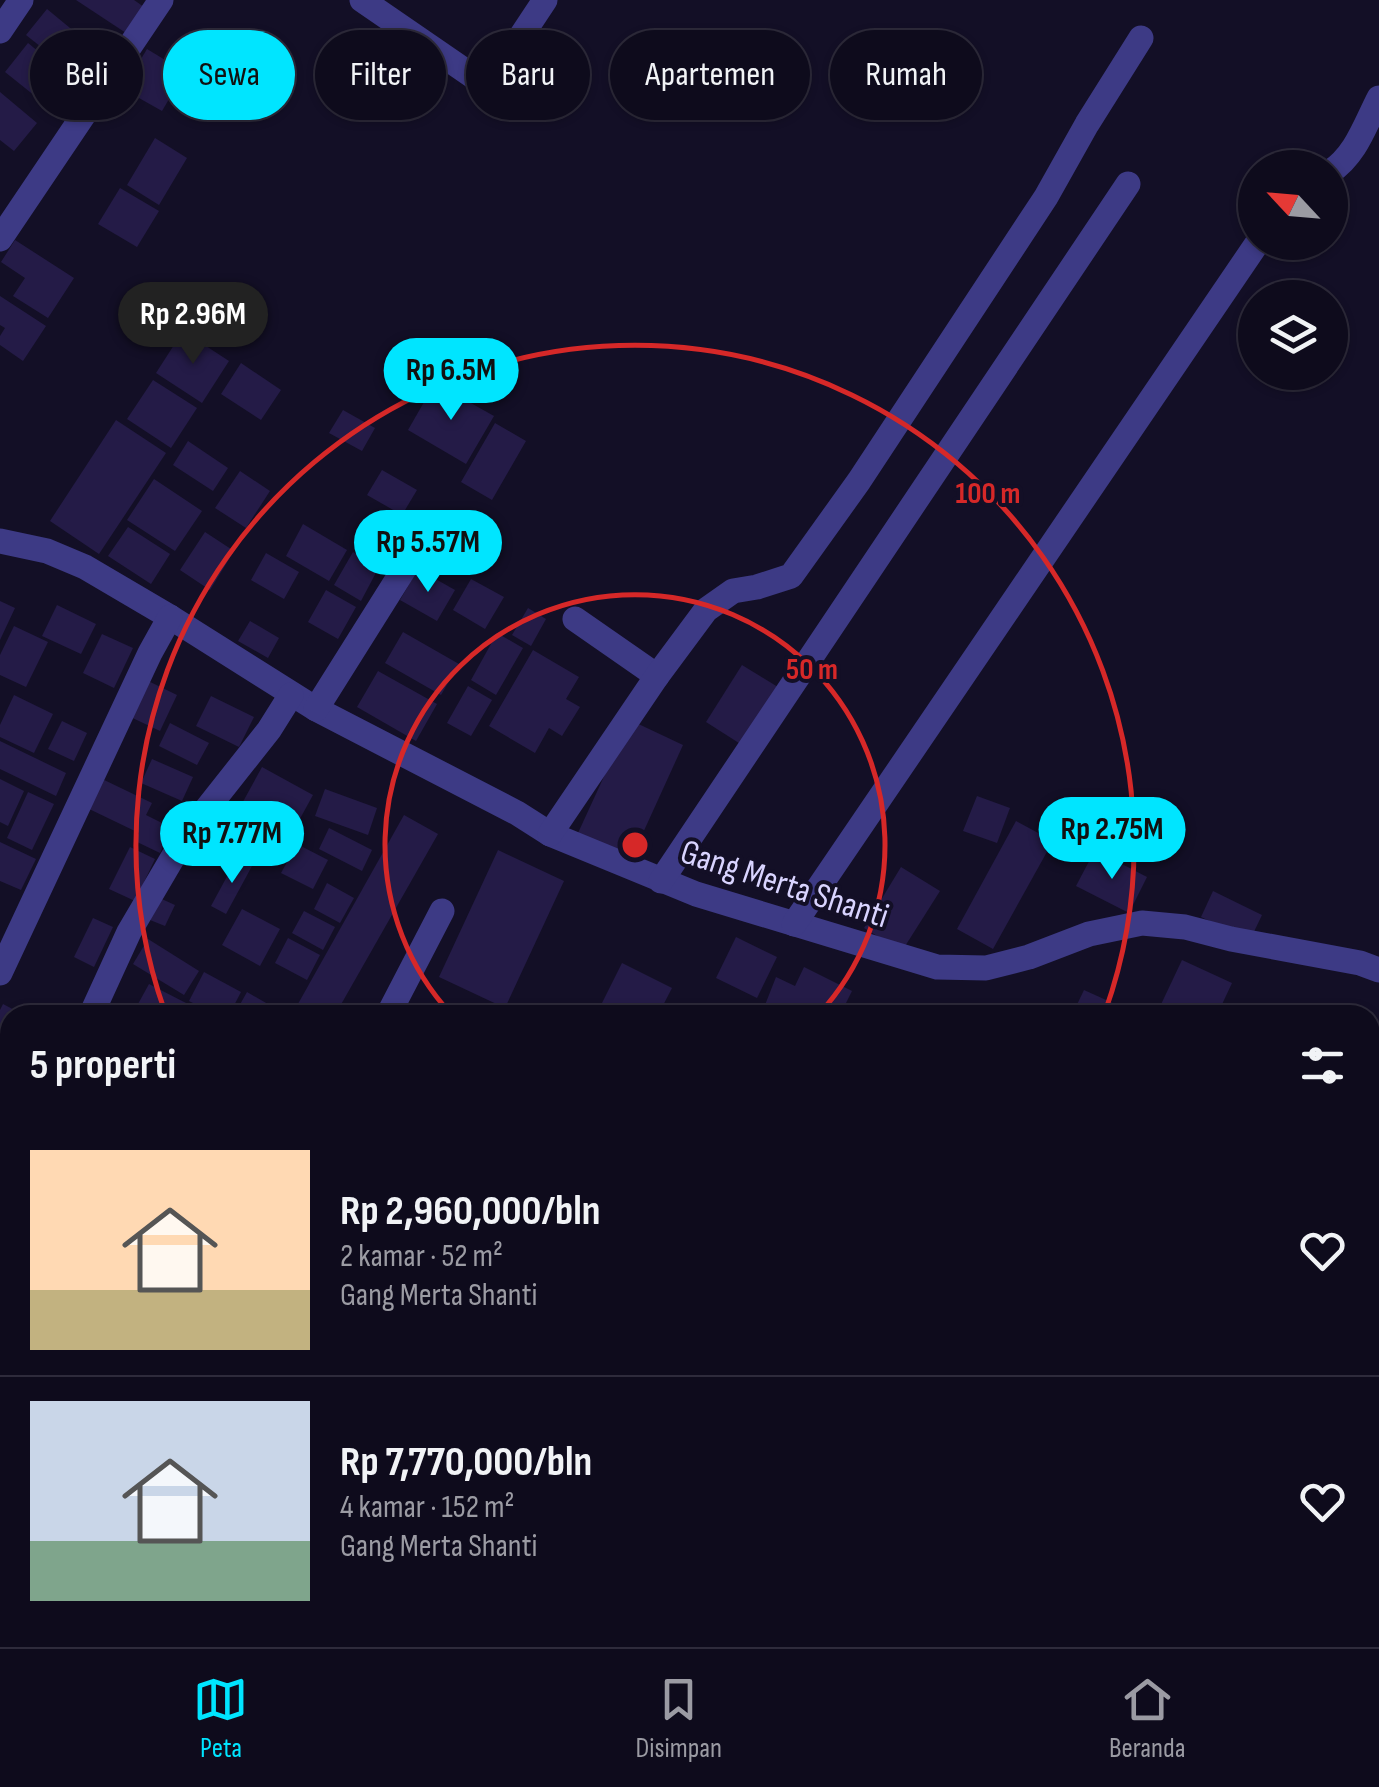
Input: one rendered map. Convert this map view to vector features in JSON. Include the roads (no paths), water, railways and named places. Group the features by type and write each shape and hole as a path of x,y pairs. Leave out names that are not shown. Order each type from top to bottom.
{"street":[{"path":"0,31 20,0"},
{"path":"0,239 161,0"},
{"path":"362,0 478,79 494,77 545,0"},
{"path":"550,834 706,610 733,591 791,576 1046,198 1141,38"},
{"path":"1348,158 1379,98"},
{"path":"661,880 1128,184"},
{"path":"794,924 1246,260"},
{"name":"Gang Merta Shanti","path":"0,541 47,551 86,567 289,699 316,709 550,834 696,894 936,968 986,968 1029,957 1088,934 1142,923 1185,927 1379,970"},
{"path":"316,709 421,542"},
{"path":"575,618 657,676"},
{"path":"0,972 168,620"},
{"path":"96,1005 129,932 186,835 289,699"},
{"path":"393,1005 442,910"}]}
